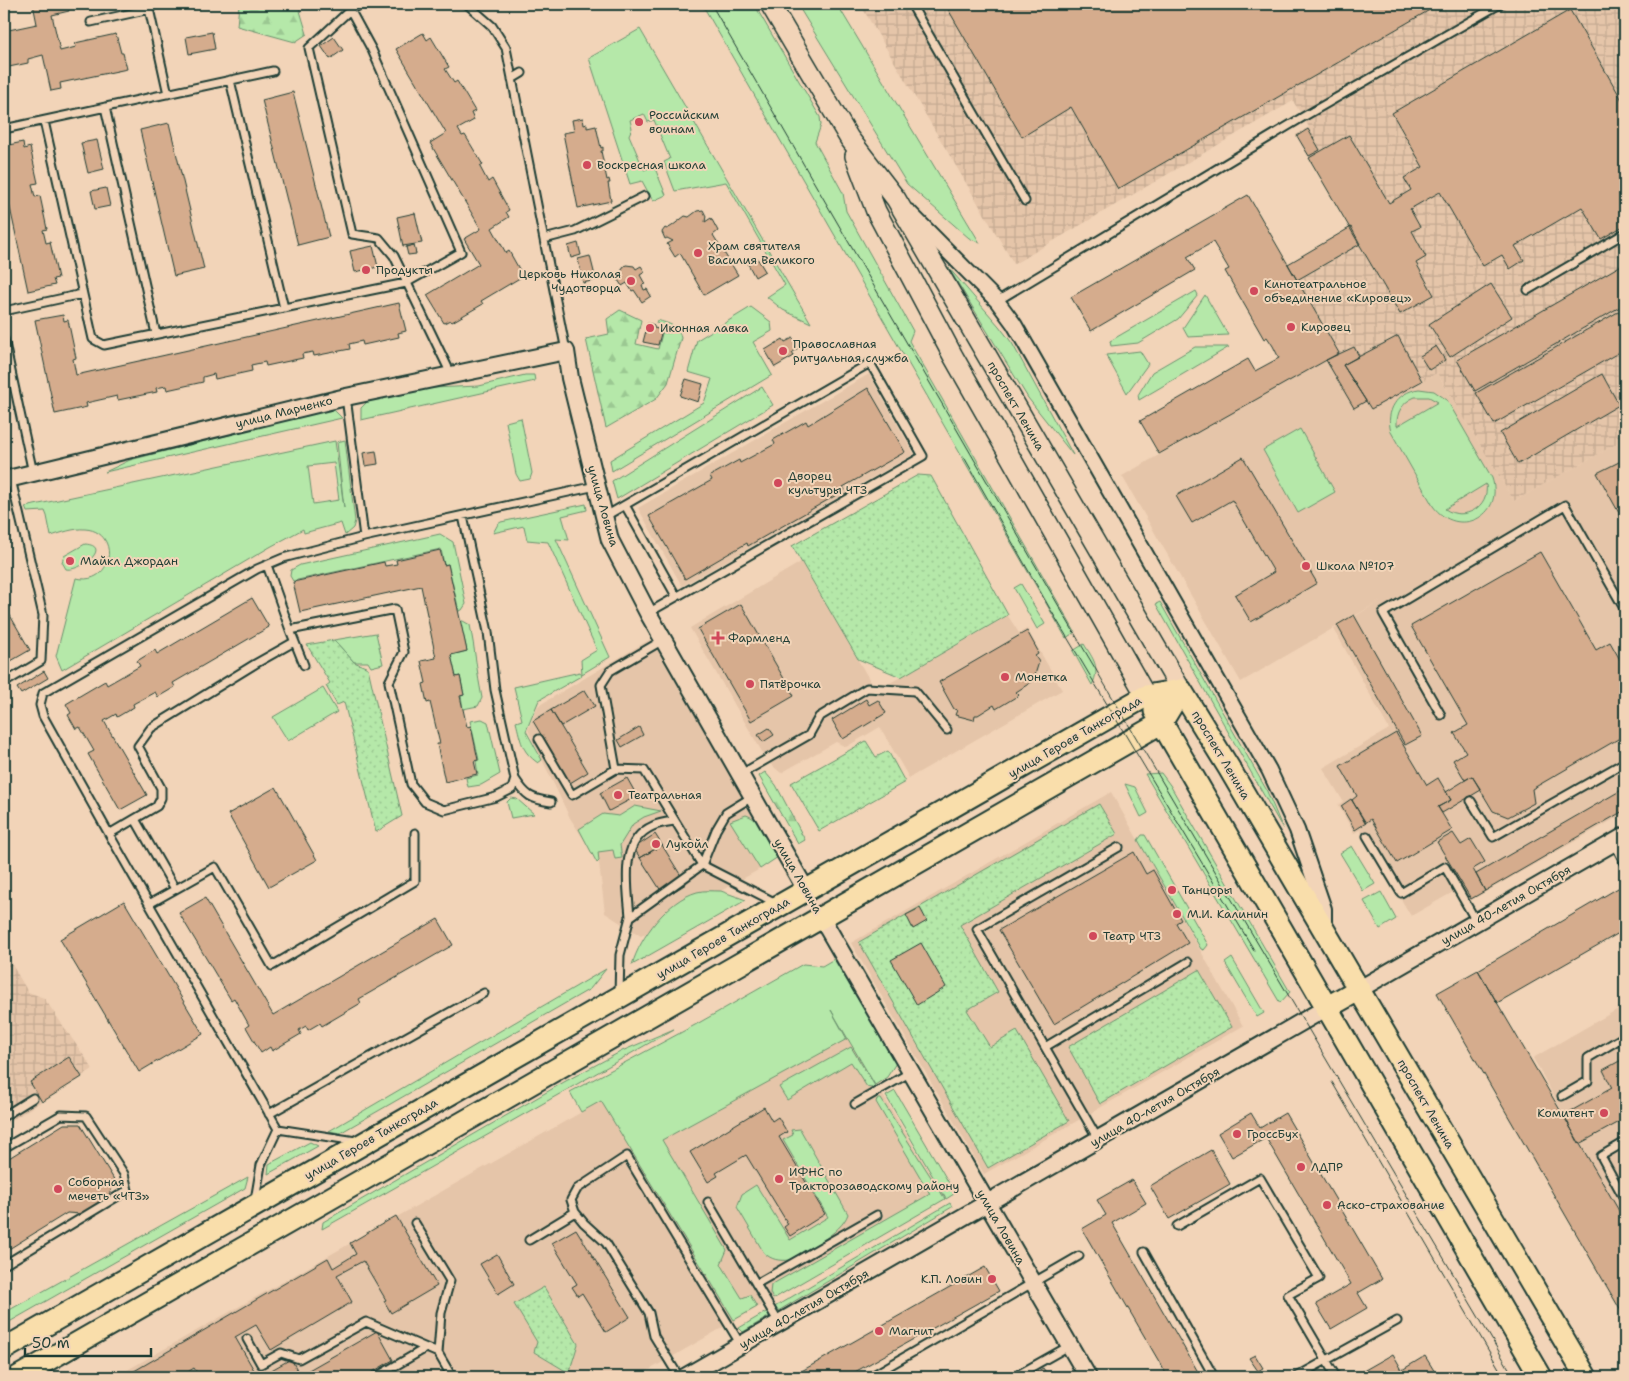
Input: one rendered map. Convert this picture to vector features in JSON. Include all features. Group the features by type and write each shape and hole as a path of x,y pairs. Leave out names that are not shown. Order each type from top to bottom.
{"main road":[{"name":"проспект Ленина","path":"770,4 849,138 896,198 1181,690 1229,768 1586,1377"},
{"name":"проспект Ленина","path":"849,138 876,211 952,356 1161,723 1541,1377"},
{"name":"улица Героев Танкограда","path":"4,1349 1146,696 1181,690"},
{"path":"18,1377 1161,723 1181,690"},
{"name":"улица Ловина","path":"806,890 822,917"},
{"name":"улица 40-летия Октября","path":"1326,1008 1358,990"}],"street":[{"path":"896,198 997,301 1014,324 1269,770 1297,830 1321,900 1324,909 1324,932"},
{"name":"улица Марченко","path":"7,479 346,397 566,352"},
{"name":"улица Ловина","path":"566,352 610,540 663,639 806,890"},
{"name":"улица 40-летия Октября","path":"1358,990 1619,840"},
{"name":"улица Ловина","path":"822,917 1088,1377"},
{"name":"улица 40-летия Октября","path":"686,1377 1326,1008"}],"lane":[{"path":"362,4 349,7 309,48 352,234 379,238 394,256 451,374"},
{"path":"467,4 492,26 506,48 566,352"},
{"path":"911,4 1025,201"},
{"path":"997,301 1303,116 1500,4"},
{"path":"91,22 149,6 168,94"},
{"path":"44,121 93,339 104,345 406,283 461,252 376,59 349,7"},
{"path":"4,130 273,71"},
{"path":"512,79 522,73"},
{"path":"230,80 284,308"},
{"path":"105,108 156,334"},
{"path":"544,239 575,231 645,196"},
{"path":"1528,290 1625,233"},
{"path":"4,311 82,294"},
{"path":"4,339 33,473"},
{"path":"604,517 870,363 923,456 648,612"},
{"path":"346,397 364,536"},
{"path":"4,683 41,661 43,615 7,479"},
{"path":"278,1129 43,716 40,705 43,693 267,564 283,558 364,536 596,486"},
{"path":"625,505 676,596"},
{"path":"1441,715 1383,613 1565,505 1625,610"},
{"path":"463,516 488,632 495,690 515,779 522,790 532,799 551,802"},
{"path":"267,564 304,665"},
{"path":"290,630 395,609 404,652 389,682 411,784 425,802 444,810 496,797 512,789 515,779"},
{"path":"616,769 601,686 610,671 663,639"},
{"path":"110,834 157,806 161,798 161,788 138,746 151,728 294,642"},
{"path":"740,774 809,734 819,718 867,688 915,691 948,730"},
{"path":"539,739 572,795 616,769 644,770 702,865 780,905"},
{"path":"1471,801 1492,837 1625,762"},
{"path":"630,917 702,865 716,830 726,813 753,796"},
{"path":"135,819 176,889"},
{"path":"619,997 620,955 630,917 628,857 637,836 653,826 675,821"},
{"path":"149,904 215,867 272,966 415,881 416,833"},
{"path":"1367,836 1401,893 1445,867 1476,922"},
{"path":"1619,840 1625,863"},
{"path":"1098,1140 977,929 1118,847"},
{"path":"1045,1047 1188,962"},
{"path":"269,1114 484,994"},
{"path":"1562,1096 1588,1081 1588,1058 1625,1036"},
{"path":"855,1104 911,1071"},
{"path":"4,1116 33,1098"},
{"path":"4,1148 61,1115 86,1116 124,1174 128,1190 4,1265"},
{"path":"278,1129 366,1142"},
{"path":"254,1206 261,1165 278,1129"},
{"path":"1625,1142 1601,1156 1625,1200"},
{"path":"679,1377 654,1336 649,1313 606,1243 575,1212 572,1200 577,1189 627,1156 741,1345"},
{"path":"1177,1226 1260,1178 1319,1278 1288,1295 1336,1377"},
{"path":"708,1202 779,1323"},
{"path":"529,1240 575,1212"},
{"path":"756,1284 877,1215"},
{"path":"415,1223 450,1281 441,1313 438,1353 452,1377"},
{"path":"1144,1252 1214,1377"},
{"path":"870,1377 1079,1256"},
{"path":"1296,1377 1397,1321"},
{"path":"247,1339 261,1364 281,1353 299,1359 366,1322 438,1353"},
{"path":"1014,1377 1070,1346"},
{"path":"376,1377 426,1348"}],"shaded area":[{"path":"860,4 1625,4 1625,439 1514,501 1437,373 1371,409 1366,401 1354,408 1326,360 1339,352 1297,280 1360,244 1296,135 1309,127 1293,101 1014,264"},
{"path":"1326,360 1354,408 1366,401 1371,409 1437,373 1514,501 1625,439 1625,813 1471,900 1462,887 1411,916 1360,830 1354,833 1338,805 1343,801 1323,768 1389,729 1334,629 1382,600 1241,682 1122,476"},
{"name":"Дворец культуры ЧТЗ","path":"869,374 914,454 682,586 638,508"},
{"path":"801,562 876,691 1008,616 1019,633 1027,629 1062,690 909,778 880,727 846,747 836,742 781,773 768,762 690,628"},
{"path":"654,637 778,857 641,936 605,913 599,863 570,818 528,730 538,706"},
{"path":"1111,792 1243,1026 984,1174 851,943"},
{"path":"4,951 28,992 44,998 93,1069 4,1125"},
{"path":"814,980 945,1199 637,1377 115,1377"},
{"path":"1625,1005 1625,1222 1599,1179 1533,1058"}],"green space":[{"path":"239,4 298,4 307,34 295,42 237,26"},
{"path":"702,4 754,4 820,117 821,125 815,142 843,193 846,211 913,331 909,341 1075,632 1066,638"},
{"path":"797,4 837,4 980,243 969,238 907,184"},
{"path":"640,29 811,323 783,310 767,297 785,285 726,182 675,191 664,162 670,159 654,120 648,122 644,114 630,120 632,128 629,135 644,170 654,166 666,195 653,201 642,181 630,184 589,58"},
{"path":"948,267 1012,343 1073,455 1028,398"},
{"path":"1196,291 1198,295 1178,319 1138,343 1111,346 1110,341"},
{"path":"1205,295 1228,335 1188,337 1183,328"},
{"path":"751,307 771,322 772,331 753,342 772,375 612,471 610,460 704,403 712,379 688,372 697,340"},
{"path":"620,310 641,320 636,344 658,349 664,326 656,323 657,320 676,328 681,338 668,383 656,399 606,428 586,339 609,334 607,319"},
{"path":"1195,347 1229,347 1139,400 1138,395 1152,372"},
{"path":"1140,351 1148,364 1127,393 1106,355"},
{"path":"525,375 534,375 535,381 361,420 361,408 368,401 432,388 479,386"},
{"path":"762,387 773,405 617,499 612,481"},
{"path":"1419,389 1434,391 1447,400 1492,478 1494,492 1492,503 1485,513 1476,519 1466,522 1454,521 1443,516 1433,506 1391,432 1391,410 1399,398","holes":["1415,397 1429,397 1438,402 1397,426 1401,408","1486,484 1484,499 1474,510 1460,514 1452,513 1445,509"]},
{"path":"327,410 334,410 342,418 105,472 130,460"},
{"path":"521,418 532,473 530,479 520,481 516,474 506,422"},
{"path":"1300,429 1335,492 1298,513 1263,450"},
{"path":"345,440 355,521 353,528 345,535 341,523 304,533 303,529 62,670 56,656 76,578 89,579 98,574 105,567 108,558 108,548 104,539 97,532 85,529 72,530 51,536 45,511 27,512 25,507 335,441 344,508 337,442","holes":["334,463 339,500 313,504 308,466"]},
{"path":"918,475 931,476 1008,615 901,677 858,659 792,546"},
{"path":"586,504 587,510 562,516 569,540 556,539 610,657 582,674 581,660 597,650 548,542 527,540 524,526 493,533 501,522"},
{"path":"440,534 453,542 466,604 459,611 448,564 444,565 441,549 293,581 290,576 291,570 300,565"},
{"path":"85,544 96,549 95,554 79,567 66,569 62,562 64,556"},
{"path":"1021,584 1045,624 1037,629 1014,588"},
{"path":"1160,602 1266,789 1283,829 1156,604"},
{"path":"460,621 470,625 482,698 478,706 463,709 461,696 464,695 460,676 456,677 451,655 467,651"},
{"path":"376,633 383,664 371,667 368,662 354,662 334,640"},
{"path":"334,640 354,662 368,668 402,816 376,832 344,702 337,705 326,686 330,683 307,645"},
{"path":"1084,644 1096,668 1095,679 1092,685 1073,651"},
{"path":"580,672 581,676 539,700 526,731 542,760 538,763 525,750 521,740 516,722 522,720 514,687"},
{"path":"323,688 337,712 288,741 273,717"},
{"path":"482,719 488,722 500,774 481,785 468,787 466,778 478,775 476,761 479,760 470,721"},
{"path":"866,741 876,757 888,751 905,782 819,831 791,783"},
{"path":"765,772 776,785 805,840 798,844 759,776"},
{"path":"1161,773 1170,785 1290,992 1280,1003 1145,774"},
{"path":"1125,784 1135,787 1148,813 1141,817"},
{"path":"511,798 517,799 534,814 511,818 507,802"},
{"path":"1099,804 1117,834 960,925 998,992 967,1010 990,1047 1017,1031 1069,1121 988,1168 859,942"},
{"path":"635,806 661,811 644,817 633,824 620,845 622,858 615,859 613,850 598,852 599,861 597,863 579,829 603,814 619,816"},
{"path":"746,815 761,827 778,857 760,869 730,821"},
{"path":"1142,835 1145,835 1208,945 1204,950 1201,949 1138,840"},
{"path":"1352,846 1375,884 1363,891 1340,853"},
{"path":"721,891 746,900 632,965 641,943 666,911 686,896 697,892"},
{"path":"1381,892 1396,919 1380,929 1364,901"},
{"path":"1232,958 1264,1013 1257,1017 1225,963"},
{"path":"834,959 896,1063 887,1077 875,1085 831,1010 847,1039 662,1140 727,1250 721,1264 742,1298 750,1295 757,1307 734,1320 601,1101 581,1112 570,1092 803,964 822,966"},
{"path":"606,969 590,989 340,1133 329,1131"},
{"path":"1199,970 1232,1027 1100,1104 1068,1047"},
{"path":"674,1029 322,1229 323,1222 564,1082 622,1051"},
{"path":"851,1047 875,1086 867,1087 851,1062 787,1100 779,1087"},
{"path":"895,1091 949,1183 954,1194 946,1199 886,1096"},
{"path":"877,1099 881,1099 945,1199 773,1299 770,1293 771,1285 930,1194 876,1102"},
{"path":"800,1129 848,1214 838,1228 823,1240 789,1260 773,1259 764,1253 737,1207 742,1194 756,1185 790,1240 828,1217 783,1140 793,1135 791,1130"},
{"path":"310,1142 318,1146 268,1174 269,1164"},
{"path":"248,1177 245,1188 4,1325 4,1313"},
{"path":"950,1203 952,1207 743,1332 739,1328"},
{"path":"544,1287 578,1344 569,1373 534,1352 537,1342 514,1304"}],"building":[{"path":"33,4 67,4 69,11 52,15 60,51 76,47 75,43 116,34 127,69 60,83 61,89 51,91 43,55 28,59 28,63 4,68 4,31 37,24"},
{"path":"945,4 1440,4 1118,189 1071,107 1022,137"},
{"path":"1570,10 1625,105 1625,225 1601,239 1582,207 1515,246 1524,260 1510,269 1502,255 1483,266 1440,192 1410,209 1420,227 1412,231 1426,257 1416,263 1434,295 1400,314 1309,158 1349,135 1389,203 1411,190 1404,178 1423,167 1392,113"},
{"path":"212,32 215,49 189,54 186,37"},
{"path":"423,33 427,40 431,37 449,67 445,69 454,83 457,81 475,111 471,113 474,120 458,129 462,136 465,135 483,165 480,167 488,182 492,179 509,210 506,212 509,217 492,228 506,253 509,251 523,276 481,301 483,304 452,322 450,320 444,323 427,295 479,264 464,239 481,229 430,143 446,133 396,49"},
{"path":"334,37 343,50 330,59 321,46"},
{"path":"293,92 329,237 298,245 262,100"},
{"name":"Воскресная школа","path":"583,118 584,125 587,124 587,128 596,126 601,148 603,147 603,151 601,151 607,180 609,179 610,183 608,183 611,201 578,208 563,133 574,131 572,120"},
{"path":"169,123 204,269 174,276 140,130"},
{"path":"1308,129 1320,150 1309,156 1297,136"},
{"path":"97,140 104,169 88,173 81,143"},
{"path":"23,142 24,149 30,147 38,183 32,184 35,197 40,196 47,229 43,230 46,243 50,242 58,278 53,279 55,285 28,291 4,180 4,146"},
{"path":"106,188 110,206 95,209 91,191"},
{"name":"Кировец","path":"1248,195 1339,353 1159,454 1140,421 1248,359 1255,371 1279,358 1273,346 1267,337 1264,339 1225,271 1229,269 1213,242 1187,257 1195,270 1091,331 1071,297"},
{"name":"Храм святителя Василия Великого","path":"703,210 706,216 705,222 711,218 718,231 713,235 738,275 704,295 680,253 675,257 667,244 673,241 665,239 662,232 665,228 667,229 672,226 685,216 689,217 697,211"},
{"path":"415,213 422,243 403,246 397,217"},
{"path":"1351,227 1360,244 1297,280 1288,264"},
{"path":"578,243 581,255 571,258 568,246"},
{"path":"414,245 416,254 408,255 406,247"},
{"path":"373,246 378,267 355,272 350,251"},
{"path":"590,256 596,280 583,283 578,259"},
{"path":"757,258 765,271 755,277 748,264"},
{"path":"1625,263 1625,304 1475,391 1457,360"},
{"name":"Церковь Николая Чудотворца","path":"626,265 634,266 636,269 641,266 645,272 640,275 645,284 642,285 644,290 647,289 651,296 642,302 627,283 622,286 618,280 623,277 621,273"},
{"path":"1491,284 1512,317 1450,357 1429,324"},
{"path":"399,303 406,331 398,333 399,337 363,345 362,341 349,344 350,349 314,356 313,352 302,354 303,358 266,366 265,362 251,365 252,371 215,379 214,374 203,377 203,382 167,390 166,386 156,388 157,392 118,400 117,396 86,403 87,407 55,414 35,320 63,315 64,321 68,320 76,358 73,359 76,375"},
{"path":"1625,308 1625,349 1494,424 1476,393"},
{"path":"648,323 654,325 654,328 662,330 658,345 643,342"},
{"path":"1398,336 1422,381 1371,409 1343,365"},
{"path":"793,338 799,347 792,353 794,356 775,367 765,350 783,339 785,342"},
{"path":"1436,346 1445,360 1429,370 1420,356"},
{"path":"1354,347 1359,356 1343,365 1366,401 1354,408 1326,360"},
{"path":"1602,374 1619,405 1518,464 1500,433"},
{"path":"686,379 703,384 698,402 680,396"},
{"name":"Дворец культуры ЧТЗ","path":"868,388 905,452 843,487 845,490 748,546 747,543 685,579 649,516 712,480 710,476 739,460 740,463 775,444 773,440 806,421 808,425"},
{"path":"376,451 378,464 365,466 363,453"},
{"path":"1243,457 1317,583 1251,622 1235,595 1274,572 1232,500 1192,523 1176,496"},
{"path":"1625,459 1625,524 1597,473"},
{"path":"440,550 444,565 448,564 467,651 451,655 456,677 460,676 464,695 460,696 467,727 471,726 478,760 474,761 477,774 445,782 437,744 440,744 430,702 427,703 423,684 426,683 421,661 436,658 421,586 300,612 293,582 384,562 385,566 397,564 396,560"},
{"path":"1540,552 1596,650 1610,642 1623,665 1625,663 1625,735 1532,789 1534,803 1508,817 1493,811 1472,776 1465,780 1453,760 1466,752 1454,733 1468,725 1411,626"},
{"path":"252,598 269,627 173,683 175,687 158,697 155,692 133,704 134,707 117,717 116,714 104,721 147,795 120,810 88,754 94,751 80,727 76,729 68,715 71,713 66,704 105,681 107,685 140,666 137,661 155,650 157,654"},
{"path":"741,604 794,696 751,721 698,629"},
{"path":"4,605 30,650 4,665"},
{"path":"1354,615 1422,736 1405,745 1337,625"},
{"path":"1027,631 1038,651 1038,654 1035,656 1039,662 1033,681 1016,692 1019,695 996,709 994,705 975,715 974,720 955,715 957,710 954,709 939,682"},
{"path":"44,671 48,678 21,694 17,688"},
{"path":"585,690 595,706 561,726 551,710"},
{"path":"866,699 869,705 878,700 886,713 843,739 832,720"},
{"path":"551,710 588,772 570,783 533,721"},
{"path":"639,727 643,735 622,747 618,740"},
{"path":"769,728 774,735 763,742 758,735"},
{"path":"1396,733 1427,785 1438,778 1451,800 1438,807 1452,830 1397,863 1371,819 1365,823 1352,800 1357,796 1340,766"},
{"path":"1472,776 1481,790 1442,813 1438,807 1451,800 1446,792"},
{"name":"Театральная","path":"627,778 637,796 609,811 600,793"},
{"path":"276,787 317,860 269,887 228,814"},
{"path":"1625,788 1625,810 1485,891 1476,874"},
{"path":"1351,799 1366,823 1355,830 1341,806"},
{"path":"1453,833 1461,845 1471,839 1485,862 1473,869 1485,891 1471,899 1437,842"},
{"path":"655,834 662,845 640,858 634,848"},
{"path":"662,845 686,884 665,897 640,858"},
{"name":"Театр ЧТЗ","path":"1134,852 1146,874 1153,870 1181,920 1176,923 1188,943 1054,1024 999,930"},
{"path":"1625,884 1624,942 1619,933 1497,1003 1478,970"},
{"path":"205,898 273,1015 438,919 453,945 359,999 361,1003 322,1026 320,1023 308,1030 306,1026 299,1030 301,1034 272,1051 270,1047 261,1053 246,1027 249,1025 234,998 231,1000 179,913"},
{"path":"124,901 203,1034 139,1072 60,939"},
{"path":"920,908 927,921 913,929 906,915"},
{"path":"921,943 946,987 917,1005 891,960"},
{"path":"1478,970 1625,1221 1625,1318 1437,993"},
{"path":"69,1057 82,1077 42,1102 30,1082"},
{"path":"1625,1058 1625,1119 1579,1144 1564,1115 1612,1088 1603,1070"},
{"path":"764,1107 772,1121 778,1117 787,1132 779,1137 825,1214 790,1236 784,1227 788,1224 746,1155 716,1173 718,1176 708,1182 690,1152"},
{"path":"1251,1113 1260,1128 1285,1113 1382,1279 1358,1293 1367,1308 1331,1329 1316,1304 1351,1284 1266,1138 1232,1157 1218,1133"},
{"name":"Соборная мечеть «ЧТЗ»","path":"64,1124 80,1124 115,1181 108,1197 81,1214 67,1213 4,1252 4,1161"},
{"path":"1211,1150 1230,1184 1169,1219 1150,1186"},
{"path":"1132,1180 1146,1203 1112,1223 1201,1377 1168,1377 1082,1229 1106,1215 1097,1200"},
{"path":"396,1216 437,1286 391,1313 384,1301 386,1300 363,1261 337,1275 352,1302 271,1350 256,1325 235,1337 258,1377 200,1377 194,1368 180,1377 124,1377 328,1258 333,1268 356,1254 350,1243"},
{"path":"576,1229 630,1317 606,1332 582,1293 578,1296 572,1287 577,1284 552,1243"},
{"path":"497,1254 514,1284 498,1294 480,1264"},
{"path":"985,1267 999,1291 846,1377 791,1377"},
{"path":"377,1331 393,1360 364,1377 259,1377 291,1359 300,1375"},
{"path":"1393,1354 1402,1370 1425,1356 1438,1377 1360,1377 1358,1374"},
{"path":"1255,1355 1263,1368 1258,1371 1249,1358"},
{"path":"1043,1368 1049,1377 1027,1377"}],"tram line":[{"path":"711,4 1079,641 1514,1377"},
{"path":"964,457 1049,607 1254,950"},
{"path":"1332,1082 1504,1377"}],"place":[{"name":"Российским воинам","path":"639,122"},
{"name":"Воскресная школа","path":"587,165"},
{"name":"Храм святителя Василия Великого","path":"698,253"},
{"name":"Продукты","path":"366,270"},
{"name":"Церковь Николая Чудотворца","path":"631,281"},
{"name":"Кинотеатральное объединение «Кировец»","path":"1254,291"},
{"name":"Кировец","path":"1291,327"},
{"name":"Иконная лавка","path":"650,328"},
{"name":"Православная ритуальная служба","path":"783,351"},
{"name":"Дворец культуры ЧТЗ","path":"778,483"},
{"name":"Майкл Джордан","path":"70,561"},
{"name":"Школа №107","path":"1306,566"},
{"name":"Фармленд","path":"718,638"},
{"name":"Монетка","path":"1005,677"},
{"name":"Пятёрочка","path":"750,684"},
{"name":"Театральная","path":"618,795"},
{"name":"Лукойл","path":"656,844"},
{"name":"Танцоры","path":"1172,890"},
{"name":"М.И. Калинин","path":"1177,914"},
{"name":"Театр ЧТЗ","path":"1093,936"},
{"name":"Комитент","path":"1604,1113"},
{"name":"ГроссБух","path":"1237,1134"},
{"name":"ЛДПР","path":"1301,1167"},
{"name":"ИФНС по Тракторозаводскому району","path":"779,1179"},
{"name":"Соборная мечеть «ЧТЗ»","path":"58,1189"},
{"name":"Аско-страхование","path":"1327,1205"},
{"name":"К.П. Ловин","path":"992,1279"},
{"name":"Магнит","path":"879,1331"}]}
